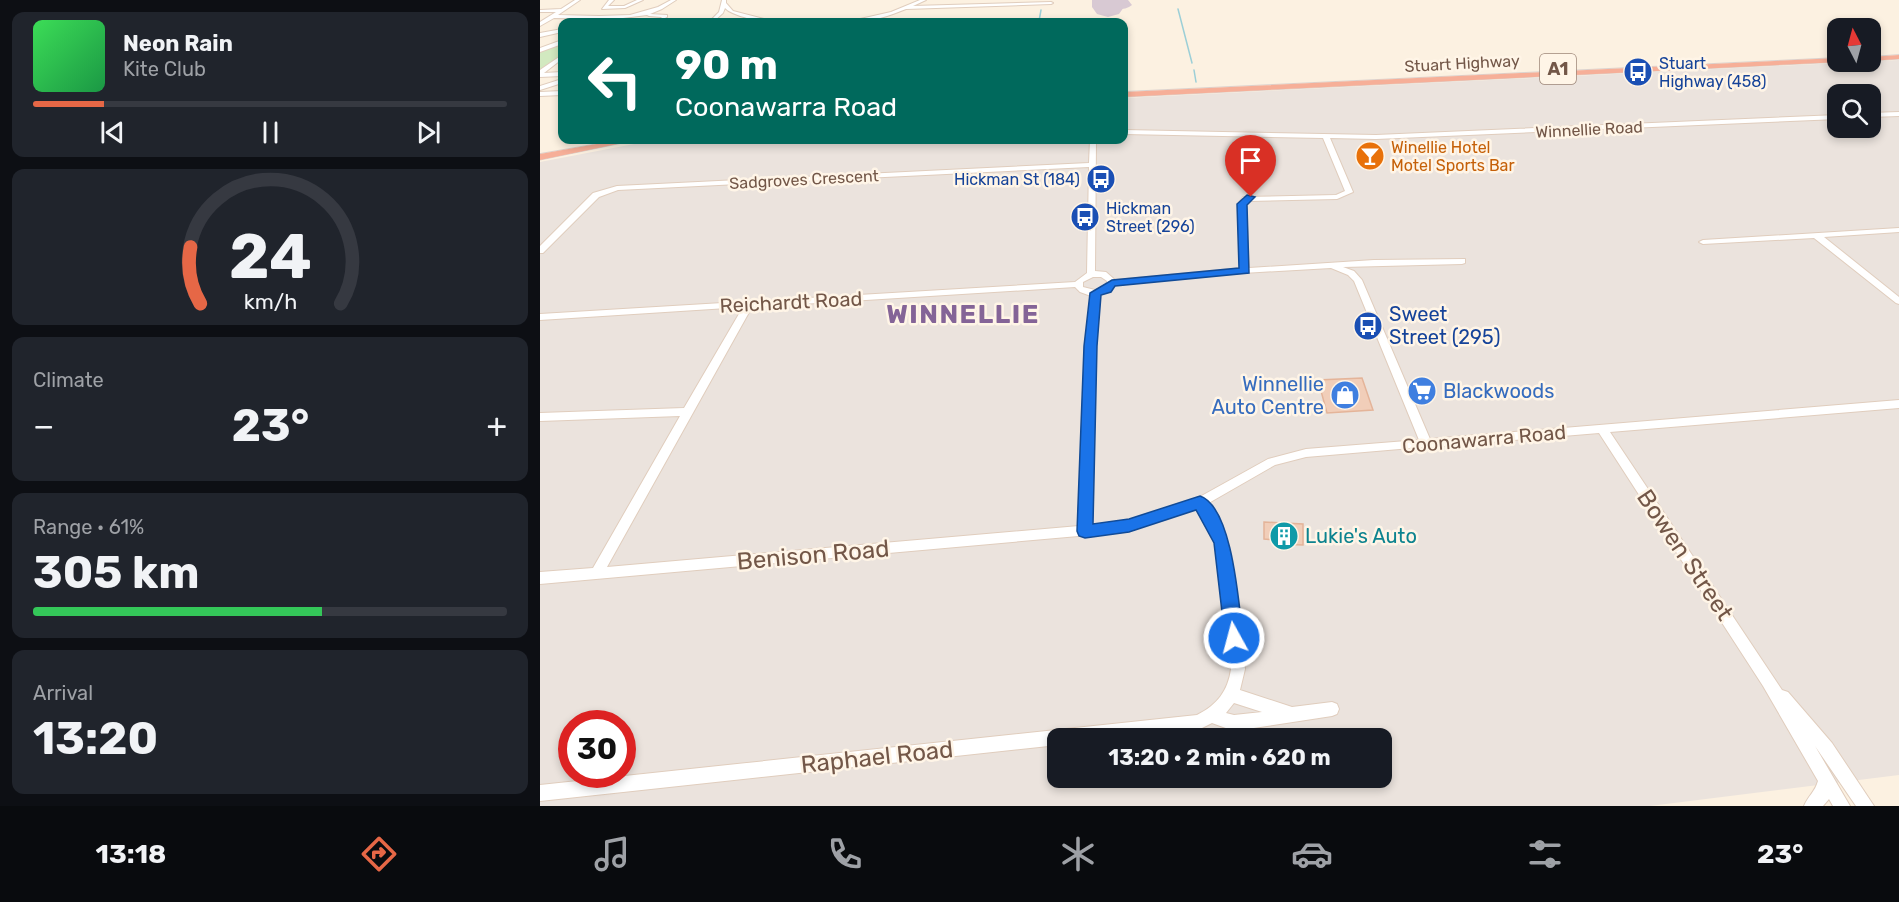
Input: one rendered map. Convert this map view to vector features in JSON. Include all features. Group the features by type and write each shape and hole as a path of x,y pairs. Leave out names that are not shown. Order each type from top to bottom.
{"highway":[{"path":"1881,56 1899,55"},
{"name":"Stuart Highway","path":"1128,94 1827,59"},
{"path":"540,152 585,144"},
{"path":"540,157 610,144"}],"street":[{"path":"540,24 578,0"},
{"path":"612,0 603,6 615,9"},
{"path":"601,18 615,9 632,6 641,0"},
{"path":"626,18 660,8 674,0"},
{"path":"871,18 907,8 924,0"},
{"path":"725,1 728,10 756,18"},
{"path":"717,17 725,1"},
{"path":"907,8 1052,3"},
{"path":"540,11 562,10"},
{"path":"717,17 738,14"},
{"path":"552,16 583,18"},
{"path":"609,18 665,16 663,18"},
{"path":"540,35 558,32"},
{"path":"540,50 558,43"},
{"path":"540,74 558,60"},
{"path":"540,74 558,74"},
{"path":"540,88 558,82"},
{"path":"540,93 558,93"},
{"path":"1881,116 1899,115"},
{"name":"Winnellie Road","path":"1128,134 1432,139 1827,119"},
{"path":"1245,271 1242,204 1246,199 1337,197 1349,192 1327,139"},
{"path":"1091,274 1093,144"},
{"name":"Sadgroves Crescent","path":"540,252 596,195 617,188 1093,165"},
{"path":"1703,242 1899,230"},
{"path":"1816,235 1899,301"},
{"path":"1112,283 1108,276 1091,274 1082,278 1078,284 1083,291 1096,293 1107,290 1112,283 1245,271 1394,261 1462,261"},
{"path":"1329,266 1351,273 1358,280 1427,445"},
{"name":"Reichardt Road","path":"540,317 1078,284"},
{"path":"1085,531 1090,346 1096,293"},
{"path":"596,574 749,304"},
{"name":"Coonawarra Road","path":"1085,531 1129,526 1200,502 1252,471 1288,457 1320,451 1427,445 1899,404"},
{"path":"540,417 687,412"},
{"name":"Bowen Street","path":"1602,429 1768,681 1842,806"},
{"path":"1200,502 1218,530 1222,543 1238,669 1232,695 1212,716 1234,723 1332,709"},
{"name":"Benison Road","path":"540,578 1085,531"},
{"name":"Bowen Street","path":"1768,681 1827,748 1866,806"},
{"path":"1232,695 1290,714"},
{"name":"Raphael Road","path":"540,793 1198,722 1212,716"},
{"path":"1812,806 1823,794 1826,782"}],"shaded area":[{"path":"1899,60 1899,775 1650,806 540,806 540,162 634,144 1128,144 1128,98 1827,64 1827,72 1881,72 1881,61"}],"green space":[{"path":"558,44 558,58 540,70 540,51"}],"building":[{"name":"Winnellie Auto Centre","path":"1362,378 1373,410 1327,413 1318,380"},
{"name":"Lukie's Auto","path":"1264,522 1303,524 1303,545 1275,544 1275,540 1264,539"}],"waterway":[{"path":"1178,9 1192,63"},
{"path":"1040,18 1041,10"},
{"path":"1194,70 1196,82"}],"taxiway":[{"path":"1108,5 1125,5 1121,0"}],"runway":[{"path":"1108,0 1108,7"}],"place":[{"name":"Stuart Highway (458)","path":"1638,72"},
{"name":"Winellie Hotel Motel Sports Bar","path":"1370,156"},
{"name":"Hickman St (184)","path":"1101,179"},
{"name":"Hickman Street (296)","path":"1085,217"},
{"name":"Sweet Street (295)","path":"1368,326"},
{"name":"Blackwoods","path":"1422,391"},
{"name":"Winnellie Auto Centre","path":"1345,395"},
{"name":"Lukie's Auto","path":"1284,536"}],"district":[{"name":"WINNELLIE","path":"963,314"}],"route":[{"path":"1234,638 1222,543 1218,530 1200,502 1129,526 1085,531 1090,346 1096,293 1107,290 1112,283 1245,271 1242,204 1251,197"}]}
